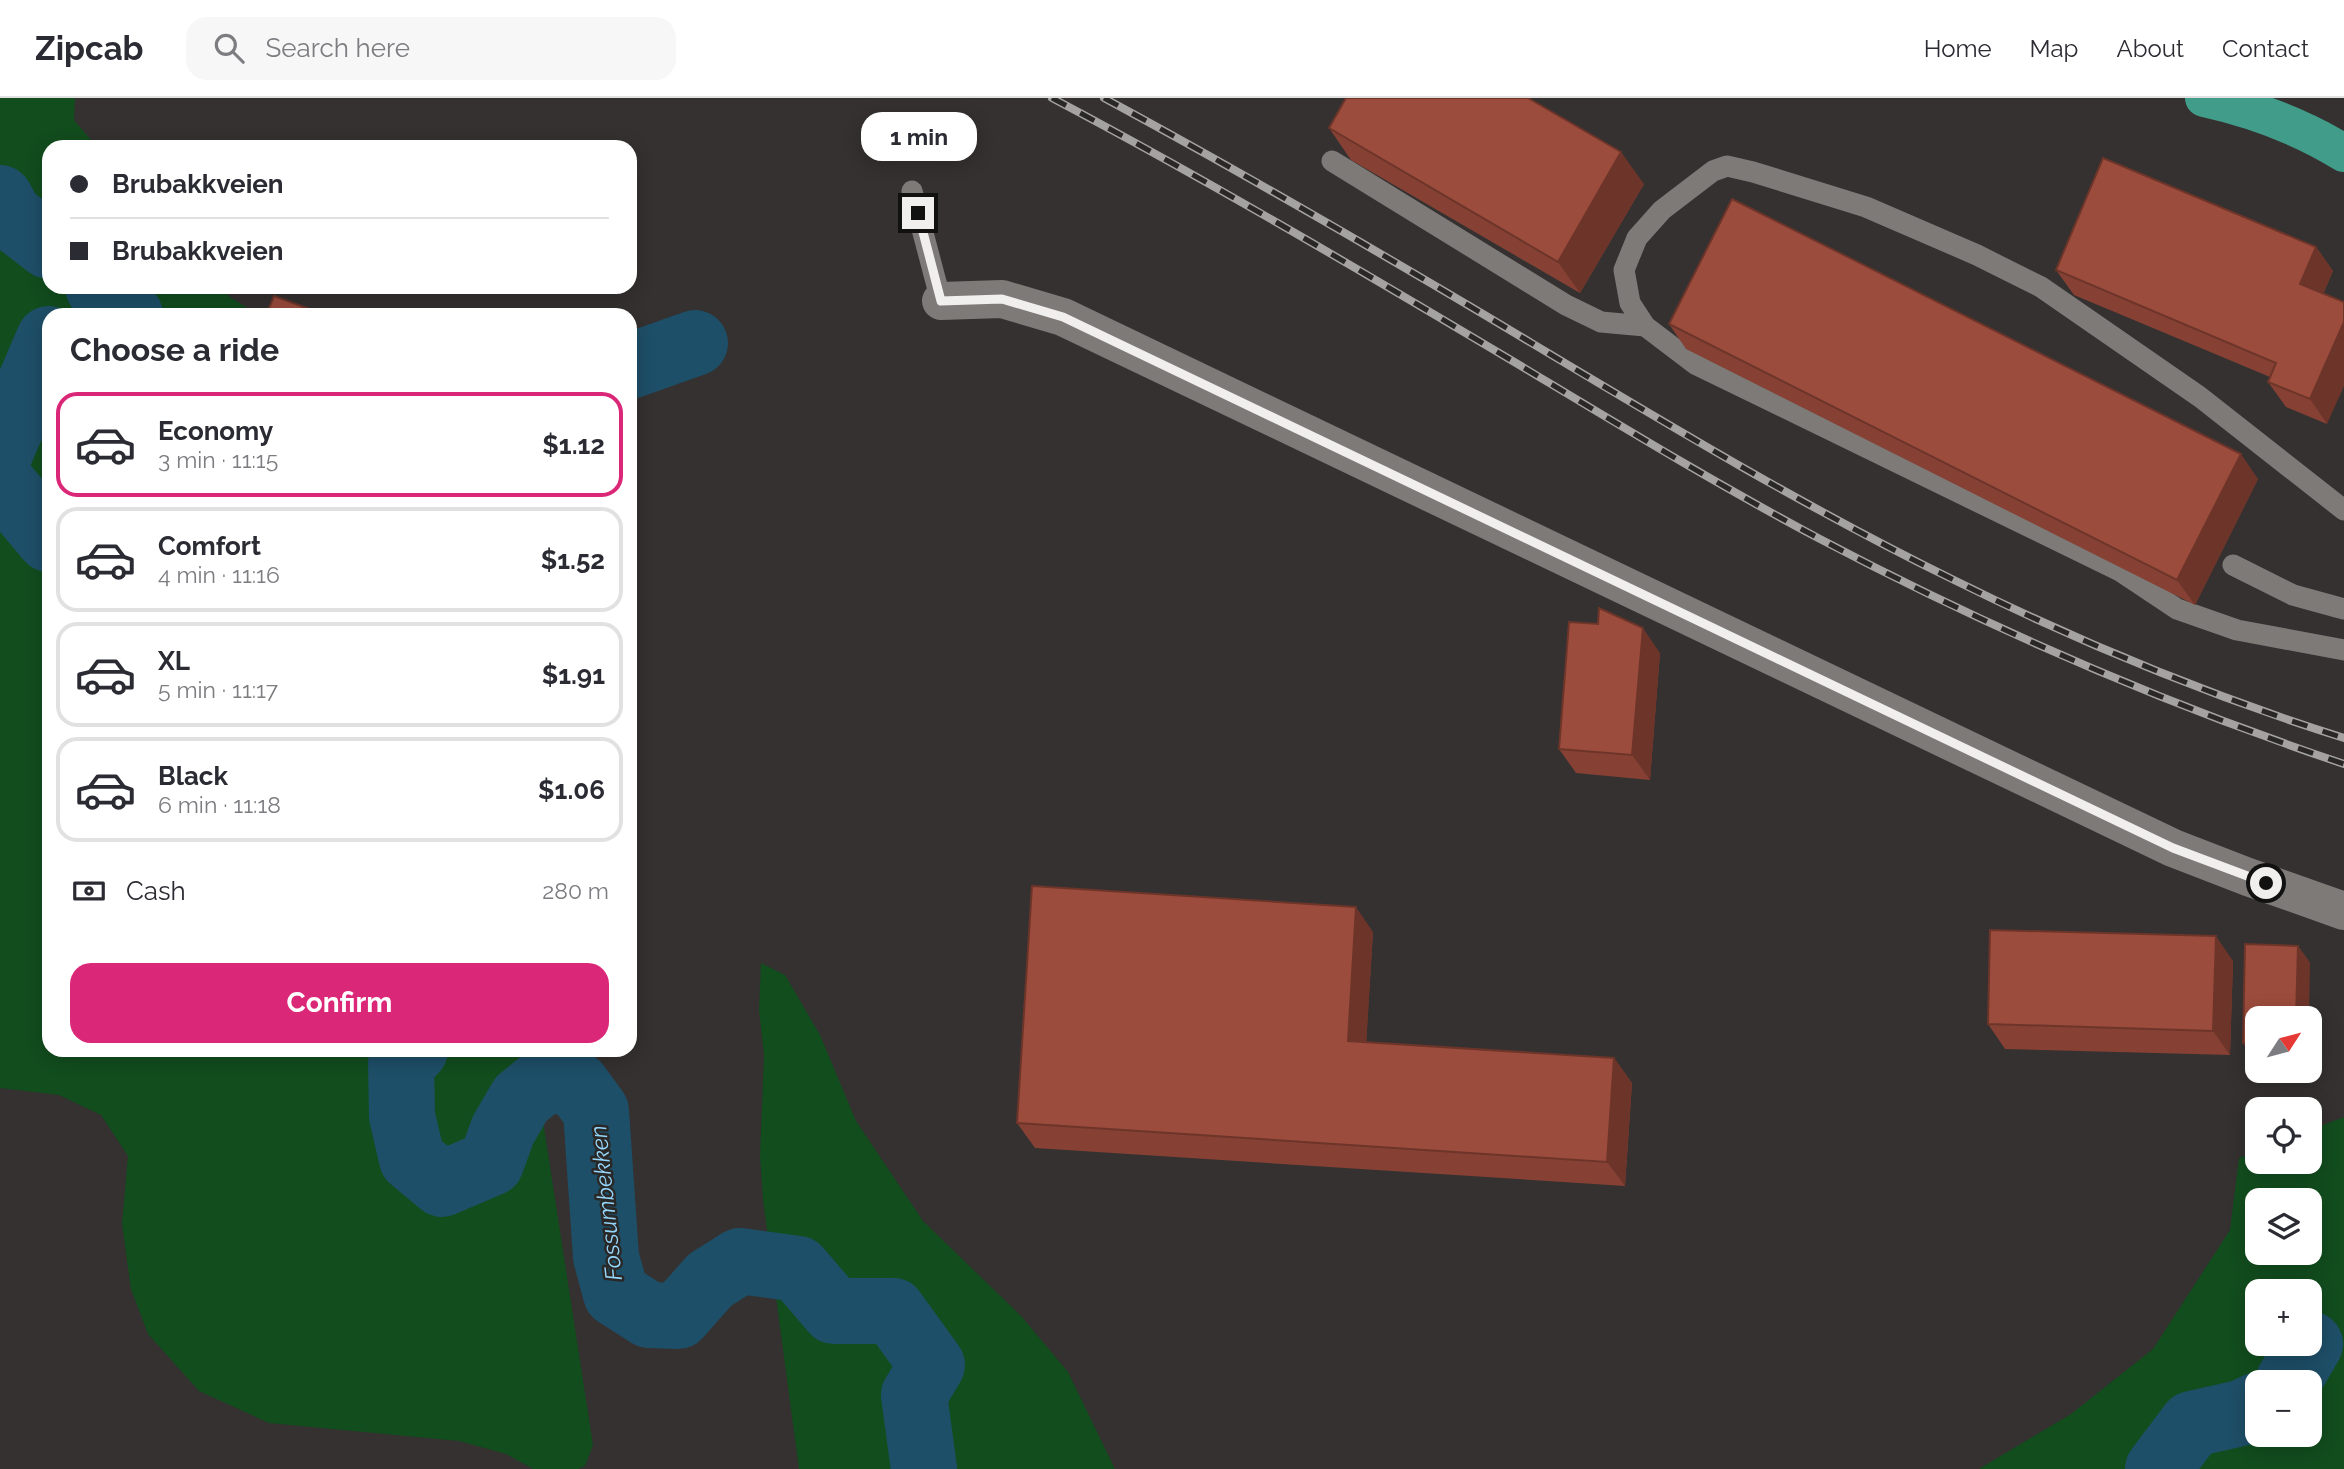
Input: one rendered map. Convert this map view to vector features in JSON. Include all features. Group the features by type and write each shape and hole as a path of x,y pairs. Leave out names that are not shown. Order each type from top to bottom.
{"highway":[{"path":"2204,98 2272,117 2303,130 2344,153"}],"street":[{"path":"941,301 1002,299 1063,317 2173,848 2344,911"}],"lane":[{"path":"1332,161 1566,305 1601,322 1645,326"},
{"path":"2344,510 2200,397 2041,287 1866,207 1727,166 1713,171 1662,210 1637,238 1624,270 1630,303 1645,326 1695,364 2120,571 2178,609 2236,630 2344,650"},
{"path":"912,191 941,301"},
{"path":"2233,565 2293,595 2344,609"}],"green space":[{"path":"0,98 75,98 74,120 91,140 42,140 42,294 227,294 248,308 42,308 42,1057 533,1057 593,1445 585,1466 578,1469 533,1469 506,1454 459,1441 269,1423 199,1391 148,1334 131,1289 122,1224 128,1156 101,1115 59,1095 0,1088"},
{"path":"761,963 785,975 820,1035 856,1121 923,1221 1021,1316 1068,1372 1115,1469 799,1469 763,1200 760,1155 764,1055 759,1010"},
{"path":"2344,1117 2344,1469 1979,1469 2071,1414 2153,1349 2230,1230 2239,1158 2245,1156 2245,1174 2322,1174 2322,1125"}],"building":[{"path":"1346,98 1528,98 1621,152 1558,262 1329,128"},
{"path":"2103,158 2316,247 2300,284 2344,302 2344,322 2310,399 2268,382 2276,363 2056,270"},
{"path":"1732,199 2241,454 2177,580 1669,324"},
{"path":"274,296 307,308 269,308"},
{"path":"1599,608 1643,628 1632,755 1559,749 1569,622 1598,624"},
{"path":"1032,886 1356,907 1348,1041 1614,1058 1607,1162 1017,1123"},
{"path":"1990,930 2216,936 2213,1031 1988,1024"},
{"path":"2245,944 2298,946 2296,1006 2245,1006 2243,1043"}],"waterway":[{"path":"0,198 10,216 42,241"},
{"path":"106,294 122,308"},
{"path":"637,364 695,343"},
{"name":"Fossumbekken","path":"0,453 42,355"},
{"name":"Fossumbekken","path":"0,480 42,531"},
{"name":"Fossumbekken","path":"407,1057 401,1063 402,1116 412,1159 442,1184 491,1163 503,1130 521,1099 547,1078 577,1085 596,1111 606,1257 616,1294 649,1315 678,1316 710,1280 740,1261 798,1269 834,1311 893,1311 932,1365 914,1395 924,1469"},
{"name":"Fossumbekken","path":"2295,1370 2303,1356"},
{"name":"Fossumbekken","path":"2158,1469 2192,1424 2245,1411"}],"railway":[{"path":"1052,98 1286,228 1743,497 1884,572 2078,662 2210,716 2344,764"},
{"path":"1104,98 1342,231 1716,452 1894,550 2001,603 2097,646 2195,686 2344,738"}],"route":[{"path":"918,213 941,301 968,298 1002,299 1063,317 2173,848 2266,883"}]}
